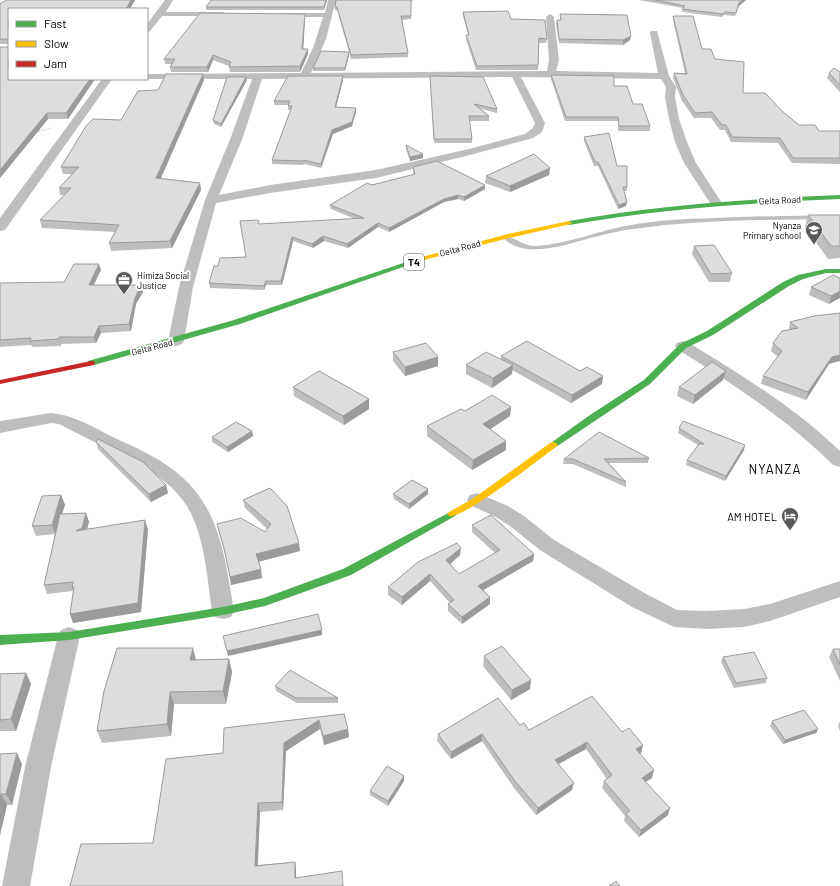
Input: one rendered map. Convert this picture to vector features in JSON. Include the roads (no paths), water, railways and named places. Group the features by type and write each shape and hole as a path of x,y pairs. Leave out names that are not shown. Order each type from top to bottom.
{"main road":[{"name":"Geita Road","path":"0,382 102,361 176,341 440,253 506,237 651,209 716,203 840,197"},
{"path":"0,640 69,636 223,611 265,602 347,572 477,500 593,417 647,382 683,346 710,333 786,284 801,277 826,271 840,271"}],"street":[{"path":"148,28 160,14 168,0"},
{"path":"305,76 319,46 332,0"},
{"path":"160,14 230,14"},
{"path":"275,14 328,15"},
{"path":"550,17 554,60 551,73"},
{"path":"654,33 664,76 671,87 670,97 674,119 681,142 690,163 716,203"},
{"path":"148,77 551,73 664,76"},
{"path":"211,200 270,189 376,174 489,148 529,136 538,130 540,123 515,74"},
{"path":"176,341 186,287 211,200 237,137 258,77"},
{"path":"0,227 106,80"},
{"path":"683,346 747,385 783,410 822,443 840,461"},
{"path":"0,427 51,418 62,419 145,459 179,483 203,518 215,562 223,611"},
{"path":"477,500 501,511 517,521 547,545 640,601 674,618 706,620 744,618 770,612 840,589"},
{"path":"16,886 38,767 69,636"}],"lane":[{"path":"506,237 521,246 535,248 551,246 631,227 673,222 840,217"}],"place":[{"name":"Nyanza Primary school","path":"814,245"},
{"name":"Himiza Social Justice","path":"124,295"},
{"name":"AM HOTEL","path":"790,531"}],"district":[{"name":"NYANZA","path":"775,469"}]}
